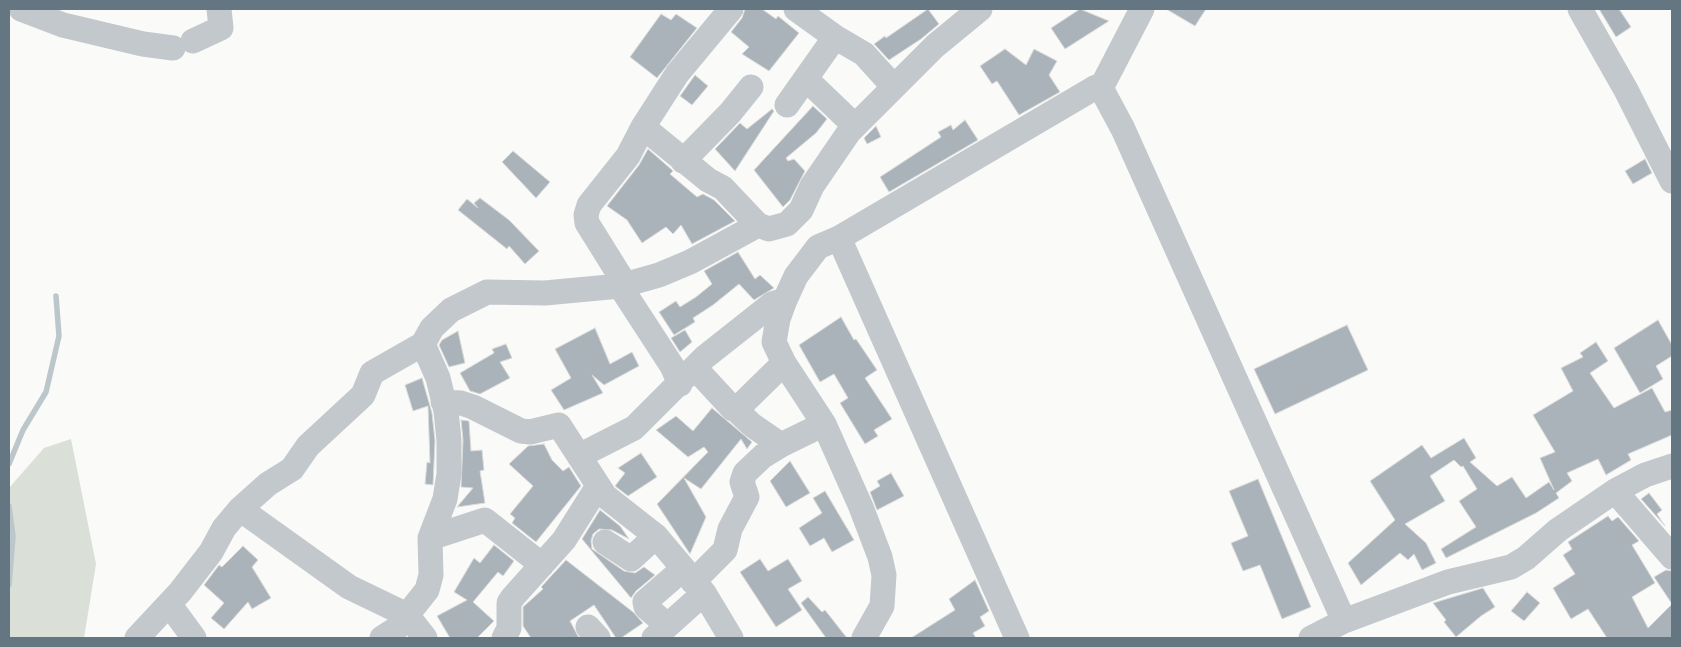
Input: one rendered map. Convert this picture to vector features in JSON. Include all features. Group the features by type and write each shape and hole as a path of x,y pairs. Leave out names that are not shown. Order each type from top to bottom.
{"street":[{"path":"21,9 63,25 143,44 183,44 221,28 219,9"},
{"path":"731,9 677,74 643,127 628,156 589,206 586,215 587,223 622,285 672,366 736,410 752,425 780,445"},
{"path":"796,9 835,37 871,59 894,87"},
{"path":"643,127 708,180 724,188 758,225 769,229 777,228 795,218 812,186 855,126 935,46 980,9"},
{"path":"1101,88 1142,9"},
{"path":"1580,9 1626,90 1672,181"},
{"path":"787,105 835,37"},
{"path":"806,79 855,126"},
{"path":"683,161 730,113 751,87"},
{"path":"864,638 882,606 884,575 880,558 861,508 824,424 784,363 774,342 778,319 785,300 796,276 818,247 839,238 1096,87 1101,88"},
{"path":"1101,88 1124,129 1344,621"},
{"path":"137,638 169,604 211,552 224,528 240,509 268,484 292,469 308,446 363,395 372,373 423,344 432,328 451,310 487,292 545,293 622,285 660,275 690,262 758,225"},
{"path":"839,238 1017,638"},
{"path":"579,456 634,428 687,376 760,312 772,304 785,300"},
{"path":"382,638 396,629 430,583 430,538 445,499 449,474 450,440 444,402 438,378 423,344"},
{"path":"736,410 784,363"},
{"path":"444,402 461,403 473,407 521,431 530,432 559,425 598,486 611,501 641,522 656,536 693,581 731,638"},
{"path":"693,581 645,602 660,632 693,581 725,550 730,529 747,497 742,482 745,473 763,456 780,445 824,424"},
{"path":"1311,638 1344,621 1465,576 1511,567 1526,558 1558,530 1615,491 1645,475 1672,466"},
{"path":"504,638 511,619 510,602 564,540 598,486"},
{"path":"1615,491 1672,557"},
{"path":"240,509 349,587 407,615 425,638"},
{"path":"430,538 485,520 542,564"},
{"path":"605,542 631,558 656,536"},
{"path":"169,604 194,638"}],"shaded area":[{"path":"71,439 96,564 84,638 9,638 9,488 44,448"}],"building":[{"path":"745,9 762,9 776,19 778,16 799,33 769,71 742,54 749,47 731,32 742,18"},
{"path":"928,9 939,24 921,39 889,60 874,44 885,36 886,38"},
{"path":"1080,9 1109,21 1065,49 1051,28"},
{"path":"1166,9 1206,9 1195,26"},
{"path":"1599,9 1619,9 1631,27 1616,37"},
{"path":"661,14 671,20 676,14 697,28 657,78 630,57"},
{"path":"1005,49 1026,65 1034,49 1057,61 1049,75 1060,92 1019,115 997,81 992,84 980,66"},
{"path":"695,75 708,86 692,105 680,96"},
{"path":"813,106 827,119 816,133 786,158 788,161 794,159 805,171 790,200 783,207 754,170"},
{"path":"772,109 774,111 735,171 715,149 740,123 747,129"},
{"path":"965,120 978,140 889,192 880,177 941,137 938,132 951,125 953,130"},
{"path":"876,126 881,137 867,144 864,138"},
{"path":"648,149 673,171 670,174 697,197 703,194 714,200 735,221 692,244 681,225 673,234 666,227 642,243 627,220 607,206 639,165"},
{"path":"513,151 550,182 536,198 502,162"},
{"path":"1645,159 1652,173 1633,184 1625,171"},
{"path":"480,198 509,220 539,251 525,264 509,246 507,249 458,210 467,199 478,208 474,203"},
{"path":"738,252 755,279 760,275 774,288 754,300 739,284 693,318 695,322 674,335 659,312 676,301 680,307 696,297 712,284 704,271"},
{"path":"841,317 854,340 856,339 877,370 865,378 892,419 874,430 878,436 865,444 840,403 848,398 834,374 820,382 799,345"},
{"path":"1658,320 1672,345 1672,356 1656,366 1663,379 1640,393 1614,348"},
{"path":"1347,325 1368,370 1275,414 1254,369"},
{"path":"595,328 610,364 632,352 639,366 604,385 592,375 603,393 564,410 551,390 571,378 555,349"},
{"path":"685,330 692,342 680,352 671,338"},
{"path":"458,331 465,363 449,367 439,345 442,340"},
{"path":"1596,342 1608,361 1590,373 1614,408 1652,388 1665,412 1672,410 1672,435 1628,454 1631,460 1606,475 1598,459 1567,473 1572,481 1556,493 1559,498 1536,513 1446,558 1441,549 1476,527 1459,501 1477,489 1463,466 1461,467 1454,460 1430,476 1445,501 1405,524 1426,543 1436,563 1422,570 1414,554 1408,560 1400,553 1361,585 1348,563 1395,520 1370,481 1422,445 1431,458 1464,438 1476,458 1470,462 1497,486 1512,477 1526,498 1549,482 1554,490 1540,458 1555,452 1533,415 1573,391 1561,368 1583,357 1580,353"},
{"path":"506,344 512,358 500,362 510,378 480,394 470,391 460,373 494,353 492,349"},
{"path":"422,378 432,413 435,441 433,485 425,484 427,462 430,463 428,406 413,411 405,385"},
{"path":"712,408 752,442 747,449 741,439 701,489 684,478 706,517 690,554 657,504 708,452 704,447 688,457 656,430 676,416 693,431"},
{"path":"461,420 469,421 471,451 482,450 484,470 480,471 485,503 457,507 473,488 461,487 463,440"},
{"path":"544,444 552,460 563,471 569,467 581,486 536,542 512,523 515,518 510,514 533,486 509,464 528,446"},
{"path":"641,453 657,477 628,496 615,486 625,473 618,468"},
{"path":"790,461 810,493 786,507 770,481"},
{"path":"891,473 904,496 877,510 870,492 880,486 877,481"},
{"path":"1258,479 1311,607 1282,619 1260,565 1243,571 1231,543 1248,536 1229,491"},
{"path":"825,491 854,540 832,552 824,538 810,546 799,528 822,513 813,498"},
{"path":"1649,493 1662,510 1657,514 1665,526 1641,499"},
{"path":"600,510 620,526 629,539 612,530 599,529 593,534 591,541 592,549 624,571 635,573 644,567 655,575 636,591 631,598 582,539"},
{"path":"1608,516 1612,521 1618,517 1639,541 1632,545 1655,583 1632,597 1648,628 1672,604 1672,638 1607,638 1588,609 1571,619 1553,588 1575,574 1563,555 1572,549 1568,542"},
{"path":"494,545 514,561 503,576 498,572 473,602 494,621 477,638 450,638 437,616 467,600 454,592 474,558 480,563"},
{"path":"243,546 258,560 252,567 271,598 252,609 248,602 224,629 211,618 224,603 204,585 219,565 222,567"},
{"path":"760,559 768,571 788,559 802,581 788,589 802,610 776,627 740,572"},
{"path":"566,560 633,612 643,623 621,638 616,638 594,605 570,621 579,638 531,638 523,626 523,607 543,589 541,587"},
{"path":"1666,570 1672,571 1672,604 1654,577"},
{"path":"975,580 989,611 980,617 985,626 973,633 976,638 911,638 955,610 949,599"},
{"path":"1483,588 1495,607 1456,637 1444,622 1446,620 1433,603"},
{"path":"1527,592 1540,603 1524,621 1511,611"},
{"path":"808,597 822,612 825,610 847,638 826,638 801,603"}],"waterway":[{"path":"9,464 23,430 46,392 59,336 56,296"},
{"path":"9,506 13,536 9,585"}]}
